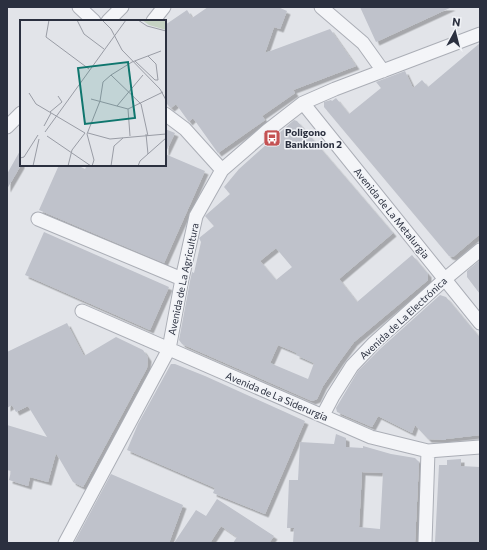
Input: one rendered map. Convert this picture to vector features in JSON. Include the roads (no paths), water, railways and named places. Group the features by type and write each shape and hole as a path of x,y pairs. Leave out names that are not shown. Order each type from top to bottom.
{"street":[{"path":"79,7 93,20"},
{"path":"109,20 122,7"},
{"path":"154,20 164,7"},
{"path":"321,7 363,42 383,71"},
{"name":"Avenida de La Agricultura","path":"65,543 169,349 182,278 196,216 222,170 267,131 303,103 480,34"},
{"name":"Avenida de La Metalurgia","path":"303,103 480,323"},
{"path":"7,127 20,113"},
{"path":"166,115 185,129 222,170"},
{"path":"38,219 182,278"},
{"name":"Avenida de La Electrónica","path":"323,415 352,366 374,343 445,279 480,250"},
{"name":"Avenida de La Siderurgia","path":"82,312 371,437 428,451 480,447"},
{"path":"425,543 428,451"}],"place":[{"name":"Poligono Bankunion 2","path":"272,138"}]}
